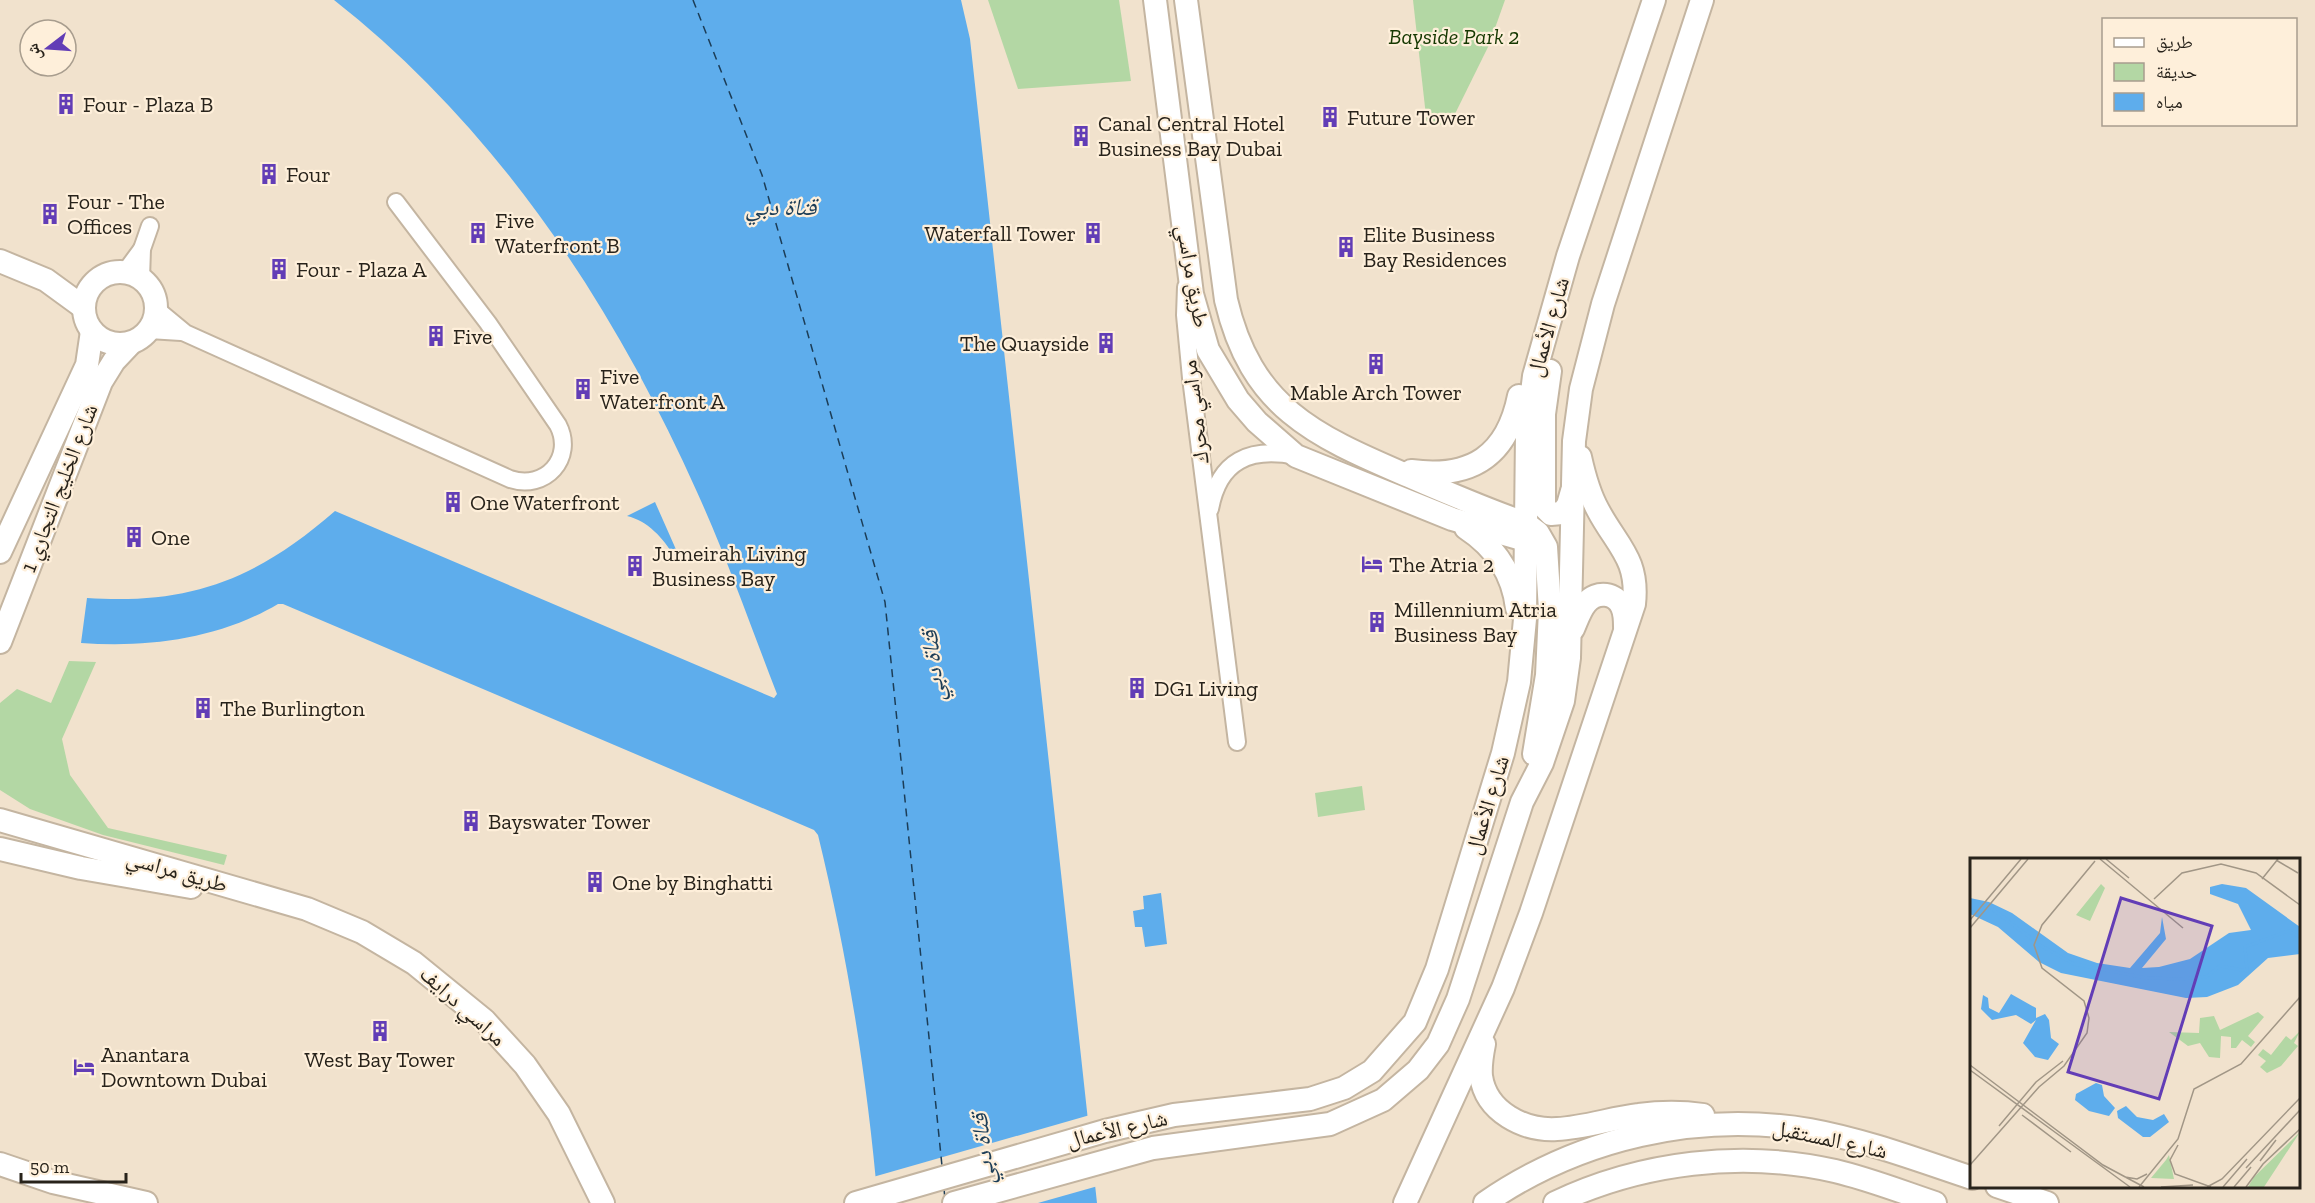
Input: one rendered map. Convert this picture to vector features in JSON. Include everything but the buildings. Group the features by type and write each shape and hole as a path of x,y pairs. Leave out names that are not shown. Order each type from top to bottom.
{"street":[{"name":"طريق مراسي","path":"1155,0 1188,266 1198,323 1222,376 1257,422 1296,456 1452,519 1531,534"},
{"name":"طريق مراسي","path":"1186,0 1226,300 1237,339 1251,367 1269,392 1298,421 1333,442 1531,534"},
{"name":"شارع الأعمال","path":"856,1203 1114,1129 1174,1115 1267,1106 1310,1099 1344,1088 1372,1071 1415,1022 1430,991 1503,753 1523,654 1531,534 1530,395 1538,357 1568,256 1654,0"},
{"name":"شارع الأعمال","path":"954,1203 1153,1148 1203,1139 1312,1128 1355,1115 1393,1092 1430,1058 1452,1016 1522,802 1542,763 1557,722 1567,679 1576,418 1587,360 1702,0"},
{"path":"1156,162 1174,146"},
{"path":"1572,488 1568,505 1562,513 1551,514 1544,507 1546,395 1553,359 1584,255 1594,177"},
{"path":"145,327 185,333 510,478 527,482 544,478 561,459 564,441 558,425 488,323 396,202"},
{"path":"133,275 150,226"},
{"path":"1389,467 1447,472 1482,460 1501,444 1513,424 1534,341 1568,256"},
{"path":"0,261 46,280 83,307"},
{"name":"مراسي محرك","path":"1188,266 1186,331 1237,742"},
{"path":"108,273 133,275 152,292 145,327 123,345 106,342 92,332 84,316 83,307 91,285 108,273"},
{"path":"46,280 91,285"},
{"name":"شارع الخليج التجاري 1","path":"0,642 101,382 114,361 145,327"},
{"name":"شارع الخليج التجاري 1","path":"0,552 87,365 92,332"},
{"path":"1405,1203 1488,1018 1531,913 1626,627 1635,592 1632,567 1622,545 1598,511 1589,489 1579,450 1576,418"},
{"name":"مراسي محرك","path":"1208,522 1217,485 1235,463 1262,452 1296,456"},
{"path":"1452,519 1484,541 1507,572 1516,596 1523,654"},
{"path":"1522,802 1537,739 1548,664 1550,610 1547,555 1531,534 1571,526"},
{"path":"1570,636 1586,603 1597,595 1604,594 1617,600 1624,612 1626,627"},
{"name":"طريق مراسي","path":"4,818 249,892"},
{"name":"طريق مراسي","path":"6,852 197,888 249,892"},
{"name":"مراسي درايف","path":"249,892 307,909 362,932 414,963 462,999 505,1042 542,1089 574,1141 603,1203"},
{"path":"1488,1018 1481,1077 1487,1094 1496,1107 1519,1123 1532,1127 1560,1129 1637,1115 1671,1112 1706,1115 1740,1124"},
{"name":"شارع المستقبل","path":"1485,1203 1549,1167 1609,1143 1672,1128 1705,1124 1740,1124 1810,1130 1844,1137 1970,1178"},
{"name":"شارع المستقبل","path":"1555,1203 1608,1182 1645,1172 1682,1165 1730,1161 1787,1164 1834,1171 1935,1203"},
{"path":"0,1164 53,1182 146,1203"},
{"path":"2003,1188 2047,1203"}],"green space":[{"path":"988,0 1119,0 1131,81 1018,89"},
{"name":"Bayside Park 2","path":"1413,0 1505,0 1489,45 1450,124 1427,125"},
{"path":"69,661 96,662 62,739 70,775 108,828 227,855 224,865 103,835 30,809 0,790 0,703 17,689 51,703"},
{"path":"1362,786 1365,810 1318,817 1315,793"}],"water":[{"name":"قناة دبي","path":"334,0 961,0 970,39 1097,1203 878,1203 855,1018 829,881 818,835 814,830 283,604 278,604 232,626 182,638 132,644 81,643 87,598 158,597 220,583 278,554 335,511 774,698 777,694 729,567 697,492 628,354 588,287 545,224 498,162 448,104 393,50"},
{"path":"655,502 678,554 674,556 654,531 635,518 627,516"},
{"path":"1161,893 1167,944 1145,947 1142,927 1135,927 1133,911 1144,909 1143,896"}],"pier":[{"path":"1090,1115 1098,1186 1038,1203 875,1203 873,1177"}],"ferry route":[{"path":"693,0 762,175 885,602 942,1166"},
{"path":"944,1189 945,1199"}],"place":[{"name":"Four - Plaza B","path":"66,104"},
{"name":"Future Tower","path":"1330,117"},
{"name":"Canal Central Hotel Business Bay Dubai","path":"1081,136"},
{"name":"Four","path":"269,174"},
{"name":"Four - The Offices","path":"50,214"},
{"name":"Five Waterfront B","path":"478,233"},
{"name":"Waterfall Tower","path":"1093,233"},
{"name":"Elite Business Bay Residences","path":"1346,247"},
{"name":"Four - Plaza A","path":"279,269"},
{"name":"Five","path":"436,336"},
{"name":"The Quayside","path":"1106,343"},
{"name":"Mable Arch Tower","path":"1376,364"},
{"name":"Five Waterfront A","path":"583,389"},
{"name":"One Waterfront","path":"453,502"},
{"name":"One","path":"134,537"},
{"name":"The Atria 2","path":"1372,564"},
{"name":"Jumeirah Living Business Bay","path":"635,566"},
{"name":"Millennium Atria Business Bay","path":"1377,622"},
{"name":"DG1 Living","path":"1137,688"},
{"name":"The Burlington","path":"203,708"},
{"name":"Bayswater Tower","path":"471,821"},
{"name":"One by Binghatti","path":"595,882"},
{"name":"West Bay Tower","path":"380,1031"},
{"name":"Anantara Downtown Dubai","path":"84,1067"}]}
